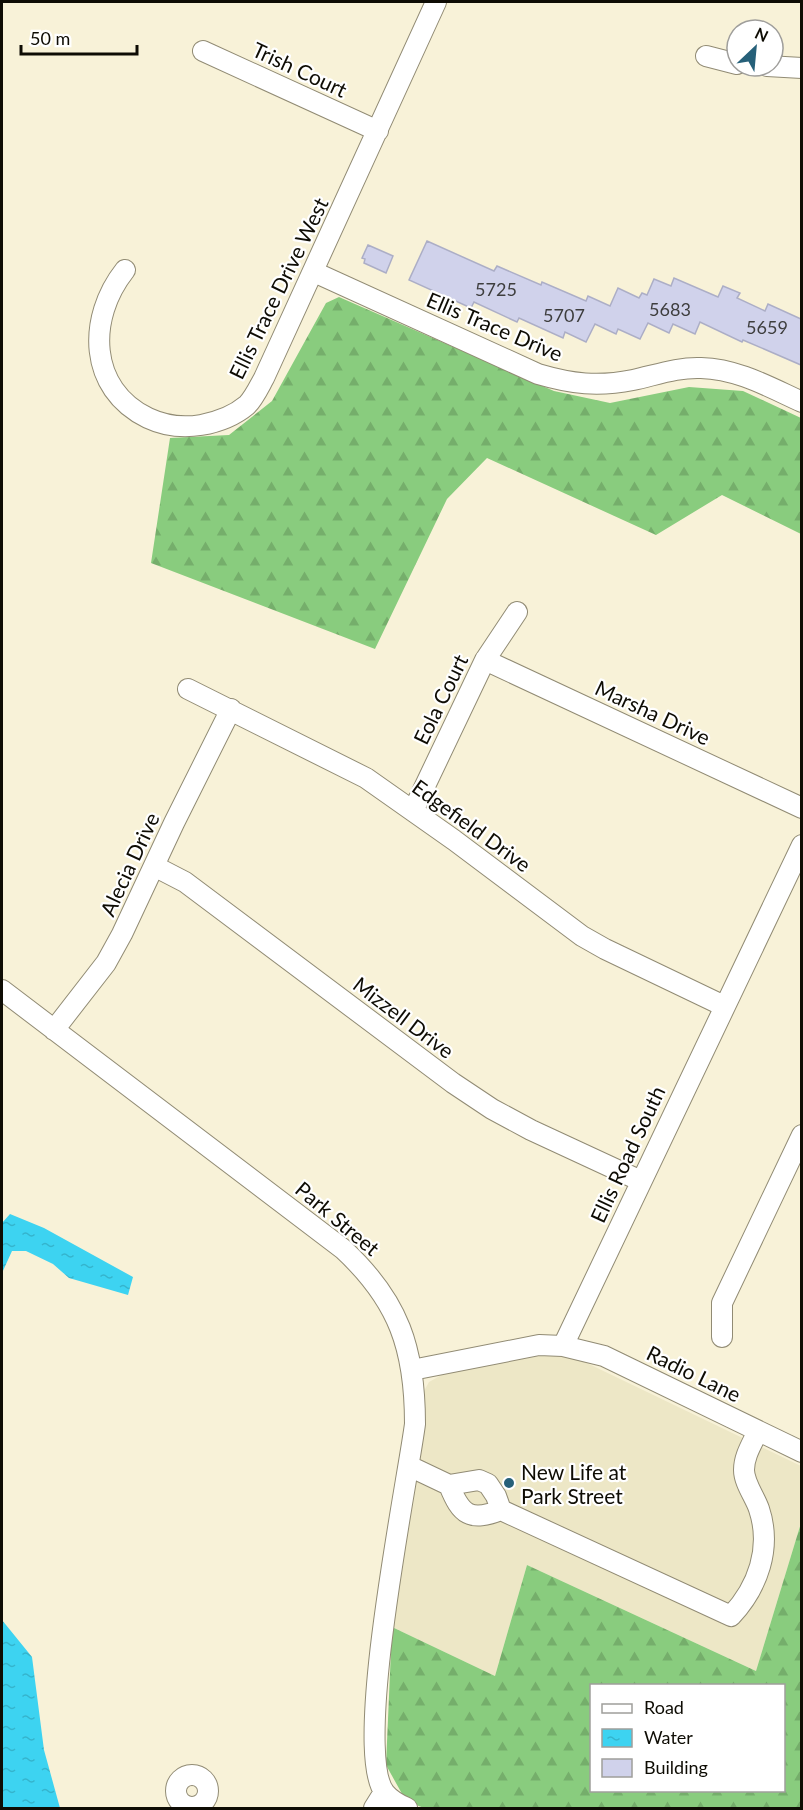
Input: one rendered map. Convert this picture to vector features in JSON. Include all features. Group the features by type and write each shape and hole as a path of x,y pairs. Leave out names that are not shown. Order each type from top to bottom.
{"street":[{"name":"Ellis Trace Drive West","path":"125,270 115,283 103,307 99,329 102,366 111,386 120,398 137,412 157,422 180,427 214,423 248,404 264,378 314,272 436,2"},
{"name":"Trish Court","path":"203,51 378,131"},
{"path":"706,56 725,61"},
{"path":"785,67 801,68"},
{"name":"Ellis Trace Drive","path":"314,272 538,374 564,382 586,385 607,384 670,370 701,368 747,377 801,402"},
{"name":"Eola Court","path":"413,810 485,660 517,612"},
{"name":"Marsha Drive","path":"485,660 801,808"},
{"name":"Edgefield Drive","path":"188,689 366,778 413,810 582,936 724,1006"},
{"name":"Alecia Drive","path":"54,1030 106,963 231,710"},
{"name":"Ellis Road South","path":"563,1346 801,845"},
{"name":"Mizzell Drive","path":"154,866 185,882 453,1083 492,1109 531,1131 641,1181"},
{"name":"Park Street","path":"2,990 343,1249 380,1288 392,1308 404,1336 412,1370 415,1424 385,1608 376,1685 375,1765 379,1800 407,1809"},
{"path":"722,1337 722,1303 801,1135"},
{"path":"412,1370 539,1345 563,1346"},
{"name":"Radio Lane","path":"563,1346 584,1349 604,1356 801,1452"},
{"path":"448,1485 462,1511 474,1516 485,1516 501,1510 731,1616 742,1604 761,1566 766,1543 760,1509 744,1474 745,1460 758,1431"},
{"path":"409,1466 448,1485 479,1480 488,1485 496,1496 501,1510"}],"shaded area":[{"path":"564,1352 801,1466 801,1523 756,1671 527,1565 495,1676 392,1627 424,1391 429,1382 447,1372"}],"green space":[{"path":"339,297 554,391 610,403 689,387 743,391 801,418 801,534 722,495 656,535 487,458 447,499 375,649 151,563 170,438 229,435 272,401 326,303"},
{"path":"801,1523 801,1808 424,1808 406,1801 386,1765 392,1627 495,1676 527,1565 756,1671"}],"water":[{"path":"10,1214 44,1228 133,1277 128,1295 69,1278 53,1264 26,1251 12,1251 2,1273 2,1223"},
{"path":"2,1620 32,1657 44,1750 60,1808 2,1808"}],"building":[{"path":"427,241 494,271 497,266 586,301 588,296 610,306 618,288 639,298 642,293 647,295 654,279 671,286 674,278 718,297 723,286 740,293 737,298 765,311 768,304 801,319 801,365 743,340 742,342 700,322 695,334 673,324 669,333 648,323 640,339 618,329 616,334 595,324 586,342 565,332 563,338 519,318 517,322 474,302 471,308 409,280"},
{"path":"368,245 393,256 386,273 364,263 365,259 362,258"}],"place":[{"name":"New Life at Park Street","path":"509,1483"}]}
